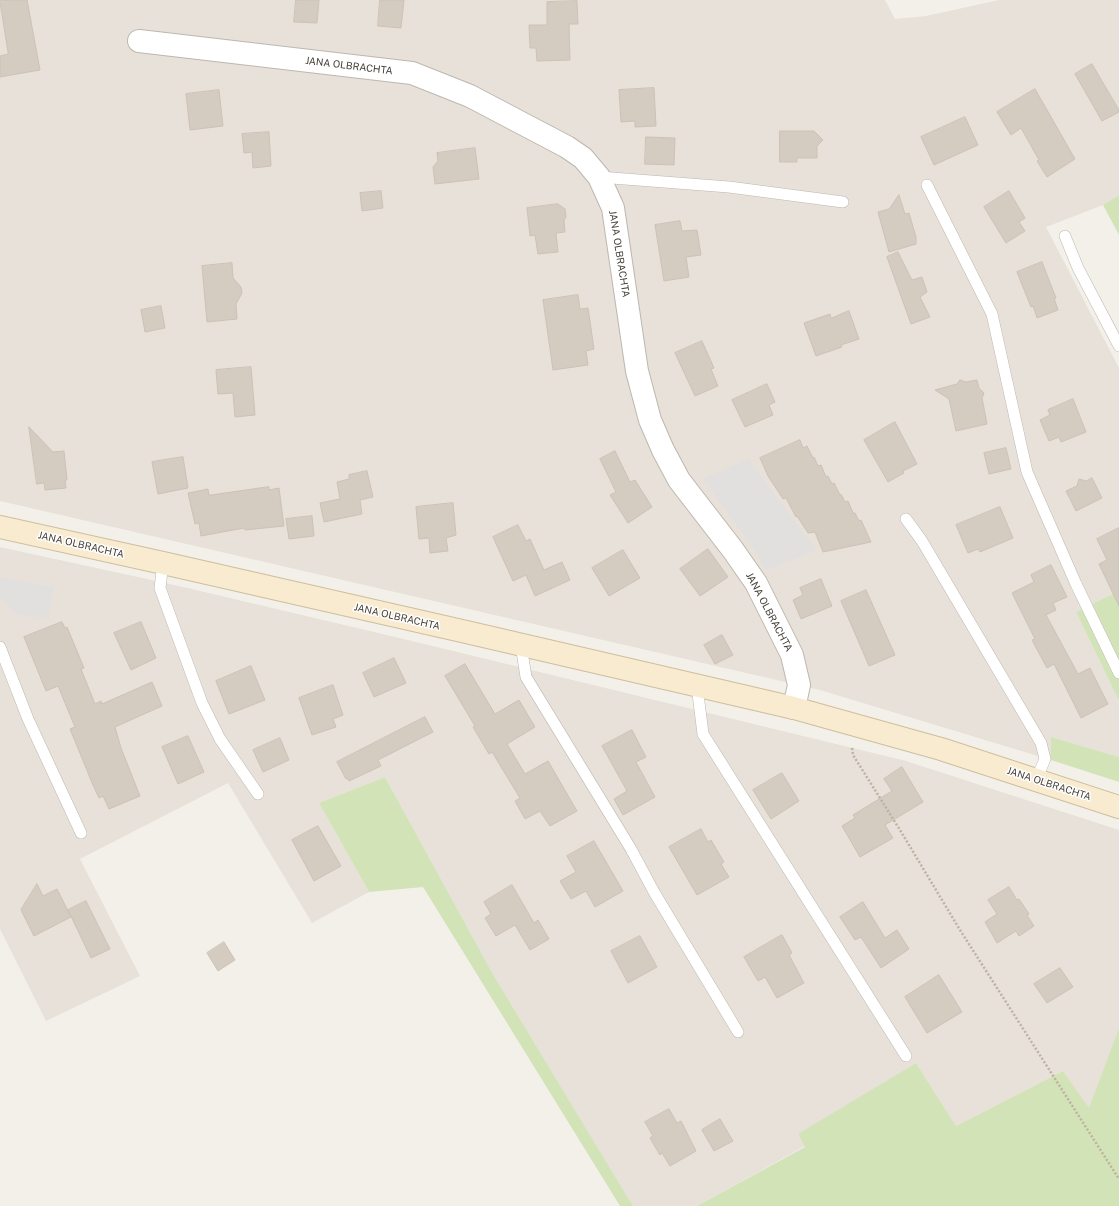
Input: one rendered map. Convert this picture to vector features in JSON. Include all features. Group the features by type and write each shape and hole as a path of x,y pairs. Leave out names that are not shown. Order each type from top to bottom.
{"street":[{"name":"JANA OLBRACHTA","path":"139,41 412,74 470,96 567,147 583,158 599,177 613,208 637,371 650,420 678,480 733,550 756,583 792,655 799,685 794,708"},
{"name":"JANA OLBRACHTA","path":"0,527 794,708 940,749 1119,807"}],"lane":[{"path":"599,177 729,187 843,202"},
{"path":"927,185 992,314 1027,472 1076,584 1119,673"},
{"path":"1065,236 1078,268 1119,346"},
{"path":"906,519 922,541 1041,743 1045,759 1036,780"},
{"path":"163,563 160,588 202,703 220,739 258,794"},
{"path":"521,645 526,677 631,849 654,892 738,1032"},
{"path":"0,647 28,719 81,833"},
{"path":"697,686 704,734 906,1056"}],"path":[{"path":"851,741 853,755 960,930 1119,1179"}],"shaded area":[{"path":"0,0 885,0 895,19 926,16 999,0 1119,0 1119,195 1103,205 1046,227 1119,368 1119,591 1076,612 1119,701 1119,757 1051,737 1051,760 820,690 0,501"},
{"path":"748,459 816,550 766,571 754,549 703,479"},
{"path":"0,547 179,586 408,640 906,761 1119,830 1119,1028 1089,1109 1063,1071 956,1126 916,1063 798,1135 805,1146 697,1206 633,1206 494,976 385,777 319,803 369,892 312,923 228,783 80,859 140,976 46,1021 0,929"},
{"path":"0,577 54,587 48,619 14,613 0,596"}],"green space":[{"path":"1119,195 1119,235 1103,205"},
{"path":"1119,591 1119,701 1076,612"},
{"path":"1051,737 1119,757 1119,782 1051,760"},
{"path":"385,777 494,976 633,1206 620,1206 423,887 369,892 319,803"},
{"path":"1119,1028 1119,1206 697,1206 805,1147 798,1134 916,1063 956,1126 1063,1071 1089,1108"}],"building":[{"path":"0,0 27,0 40,70 0,77 0,56 8,54"},
{"path":"296,0 319,0 317,23 294,22"},
{"path":"380,0 404,0 401,28 378,26"},
{"path":"577,1 578,24 569,24 570,60 537,61 536,48 530,48 529,25 547,25 547,2"},
{"path":"1092,64 1119,110 1119,112 1102,121 1075,74"},
{"path":"654,88 656,126 635,127 635,121 621,122 619,90"},
{"path":"1035,89 1075,159 1047,177 1037,161 1039,160 1021,128 1011,135 997,112"},
{"path":"219,90 223,126 190,130 186,94"},
{"path":"965,117 978,145 934,165 921,137"},
{"path":"780,131 814,131 823,140 817,146 817,158 797,158 797,162 780,162"},
{"path":"269,132 271,166 253,168 252,152 244,153 242,134"},
{"path":"646,137 675,138 674,165 645,164"},
{"path":"475,148 479,179 435,184 433,167 438,161 437,153"},
{"path":"381,191 383,208 362,211 360,193"},
{"path":"1009,191 1025,218 1019,222 1025,231 1006,243 984,207"},
{"path":"899,195 905,214 909,213 916,237 916,244 889,252 878,212 889,209"},
{"path":"558,204 565,209 566,217 564,220 565,232 556,233 558,252 538,254 535,235 530,236 527,208"},
{"path":"680,221 682,231 697,230 701,255 686,257 689,277 664,281 655,225"},
{"path":"898,252 912,280 922,277 927,292 920,297 930,317 911,324 887,257"},
{"path":"1042,262 1056,298 1054,298 1058,310 1037,318 1017,272"},
{"path":"232,263 233,278 241,287 242,293 236,304 237,319 207,322 202,266"},
{"path":"578,295 580,309 588,308 594,349 586,351 588,365 553,370 543,300"},
{"path":"161,306 165,328 145,332 141,310"},
{"path":"849,311 859,339 816,356 804,323 830,314 831,318"},
{"path":"702,341 714,368 711,369 718,386 695,396 675,353"},
{"path":"251,367 255,415 235,417 233,393 218,394 216,370"},
{"path":"960,380 966,382 977,380 979,388 984,393 982,398 987,424 956,431 949,399 935,390 957,384"},
{"path":"767,384 775,402 769,405 773,415 745,427 732,400"},
{"path":"1073,399 1086,432 1061,442 1059,437 1049,441 1040,420 1050,415 1048,410"},
{"path":"895,422 917,464 903,471 904,473 888,482 864,440"},
{"path":"29,427 53,452 64,451 67,480 65,480 66,488 45,490 44,483 37,484"},
{"path":"800,440 803,448 807,446 818,466 821,465 826,477 828,476 832,484 834,483 845,502 848,501 853,513 855,513 859,521 861,520 871,542 823,552 815,532 808,533 797,516 796,517 786,498 783,499 768,476 760,458"},
{"path":"1006,448 1011,469 989,474 984,453"},
{"path":"615,451 630,482 635,480 652,507 628,523 610,495 616,492 600,459"},
{"path":"183,457 188,488 158,494 152,462"},
{"path":"367,471 373,497 360,500 362,514 324,522 320,503 340,499 337,482 349,479 349,475"},
{"path":"1092,478 1102,498 1076,511 1066,491 1077,486 1079,479 1086,481"},
{"path":"269,487 269,490 279,488 284,526 245,530 244,528 201,536 199,523 195,524 188,493 208,489 209,495"},
{"path":"453,503 456,535 446,538 448,551 430,553 429,538 419,539 416,507"},
{"path":"1000,507 1013,538 980,552 978,549 968,553 956,525"},
{"path":"312,516 314,536 289,539 286,519"},
{"path":"518,525 526,541 530,539 544,570 562,562 570,580 535,596 526,575 513,581 493,537"},
{"path":"1119,528 1119,606 1099,564 1107,560 1097,539"},
{"path":"708,549 728,577 700,596 680,569"},
{"path":"623,550 640,578 609,596 592,568"},
{"path":"1051,565 1067,597 1053,603 1056,610 1046,615 1078,674 1090,668 1108,704 1081,718 1054,664 1047,668 1032,640 1035,639 1012,593 1034,582 1031,575"},
{"path":"821,579 832,606 801,619 793,600 803,595 800,588"},
{"path":"866,590 895,655 869,666 841,601"},
{"path":"62,622 65,628 67,627 84,668 81,669 95,704 101,701 102,704 152,682 162,706 115,727 121,748 140,796 109,809 103,796 99,798 93,785 70,729 75,727 58,686 46,691 24,637"},
{"path":"141,622 156,658 131,670 114,633"},
{"path":"722,635 733,655 715,664 704,645"},
{"path":"394,658 406,683 374,697 363,673"},
{"path":"465,664 495,714 519,700 535,727 507,744 525,774 548,761 577,811 550,826 540,811 525,819 515,801 520,798 492,752 489,754 473,727 475,726 445,676"},
{"path":"251,666 265,700 229,714 216,681"},
{"path":"333,685 343,715 333,719 336,727 312,735 299,698"},
{"path":"425,717 433,732 378,760 381,766 349,781 347,778 346,779 337,762"},
{"path":"632,730 646,757 636,762 655,797 623,815 614,799 627,791 602,746"},
{"path":"188,736 204,772 178,784 162,747"},
{"path":"280,738 289,760 263,772 253,750"},
{"path":"902,767 923,802 885,825 893,838 860,857 842,826 855,818 853,815 892,791 884,779"},
{"path":"782,773 799,801 771,819 753,790"},
{"path":"318,826 341,866 314,881 292,840"},
{"path":"701,829 708,842 711,840 724,862 721,864 729,877 697,895 669,847"},
{"path":"594,841 623,891 595,907 586,891 571,899 560,881 576,872 567,856"},
{"path":"37,884 43,896 57,889 71,917 34,936 21,910"},
{"path":"512,885 534,923 538,920 549,939 530,950 515,925 496,936 485,918 491,914 484,902"},
{"path":"1009,887 1017,900 1019,899 1029,914 1027,915 1034,926 1019,936 1016,931 997,943 985,922 997,914 988,900"},
{"path":"86,901 110,949 91,958 68,910"},
{"path":"863,902 885,938 897,930 909,949 881,968 861,937 855,940 840,917"},
{"path":"782,935 792,953 789,955 804,983 777,998 765,977 758,981 744,957"},
{"path":"640,936 657,967 628,983 611,951"},
{"path":"224,942 235,960 218,971 207,953"},
{"path":"1060,968 1073,987 1047,1003 1034,984"},
{"path":"939,975 962,1012 927,1033 905,997"},
{"path":"669,1109 677,1123 681,1121 696,1151 670,1166 662,1153 660,1155 650,1138 653,1136 645,1122"},
{"path":"720,1119 733,1141 714,1151 702,1130"}]}
